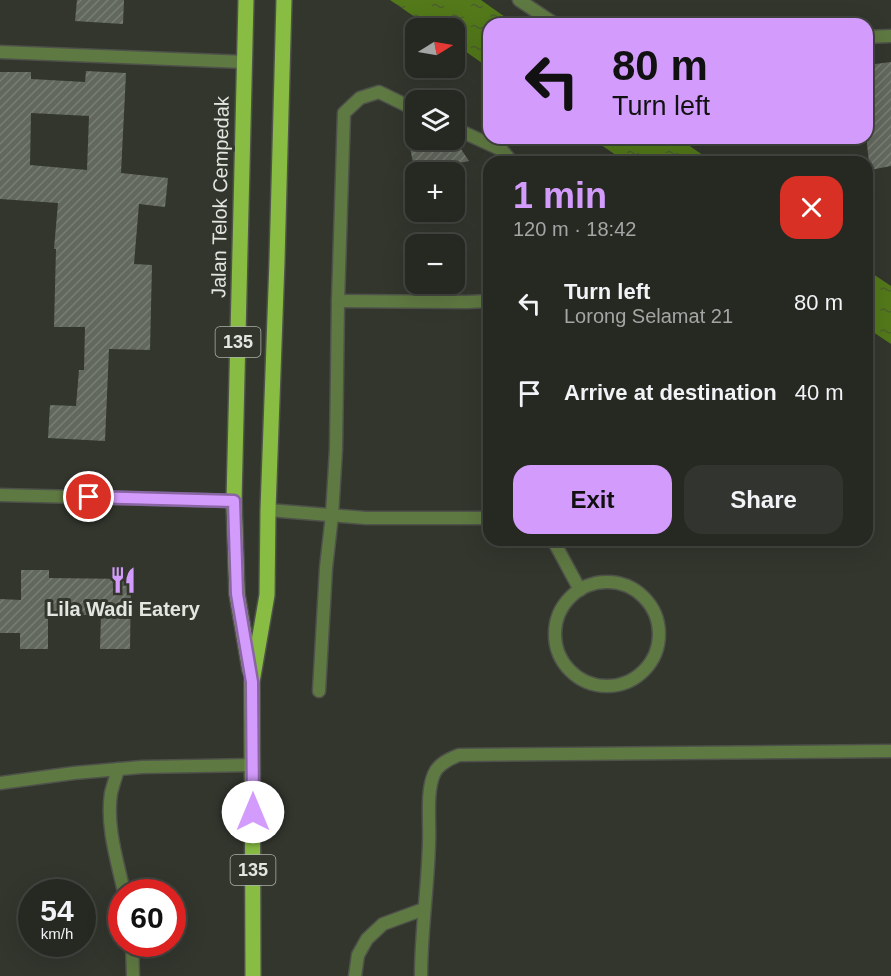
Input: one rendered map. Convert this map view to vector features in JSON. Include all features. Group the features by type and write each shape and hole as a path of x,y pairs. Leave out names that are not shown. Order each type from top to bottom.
{"main road":[{"name":"Jalan Telok Cempedak","path":"246,0 234,501 237,594 252,682 253,976"},
{"name":"Jalan Telok Cempedak","path":"252,682 267,595 284,0"}],"street":[{"path":"519,0 546,18"},
{"path":"873,38 891,36"},
{"path":"0,52 245,62"},
{"path":"319,691 336,449 344,113 360,98 379,93 405,105"},
{"path":"465,133 483,141"},
{"path":"489,144 502,150 507,156"},
{"path":"338,301 483,301"},
{"path":"0,495 234,501"},
{"path":"268,510 366,518 483,518"},
{"path":"556,546 580,590"},
{"path":"608,582 623,584 636,591 655,613 659,628 659,643 646,670 635,679 621,685 606,687 578,678 567,668 559,655 555,641 555,626 568,599 580,590 593,584 608,582"},
{"path":"421,976 430,789 434,772 444,762 459,755 891,751"},
{"path":"0,783 74,772 156,766 253,765"},
{"path":"118,770 111,792 110,809 111,832 121,879"},
{"path":"355,976 358,955 368,939 383,924 424,909"},
{"path":"132,957 133,976"}],"water":[{"path":"390,0 481,0 506,18 483,18 483,64 465,51 465,18 416,18"},
{"path":"600,144 687,144 704,156 617,156"},
{"path":"873,274 891,286 891,344 873,332"}],"building":[{"path":"77,0 124,0 123,24 75,21"},
{"path":"891,62 891,166 873,169 873,156 868,156 867,144 873,144 873,64"},
{"path":"86,71 126,73 121,173 168,178 165,207 139,204 134,264 152,265 150,350 109,349 105,441 48,438 50,405 76,406 79,370 84,370 85,327 54,327 56,249 54,249 58,203 0,199 0,72 31,72 31,79 85,82","holes":["31,113 89,116 87,170 30,165"]},
{"path":"410,150 462,150 469,161 464,162 413,162"},
{"path":"21,570 49,570 49,578 131,579 130,649 100,649 101,615 48,615 48,649 20,649 20,633 0,633 0,599 21,600"}],"place":[{"name":"Lila Wadi Eatery","path":"123,580"}],"route":[{"path":"89,497 234,501 237,594 252,682 253,812"}]}
